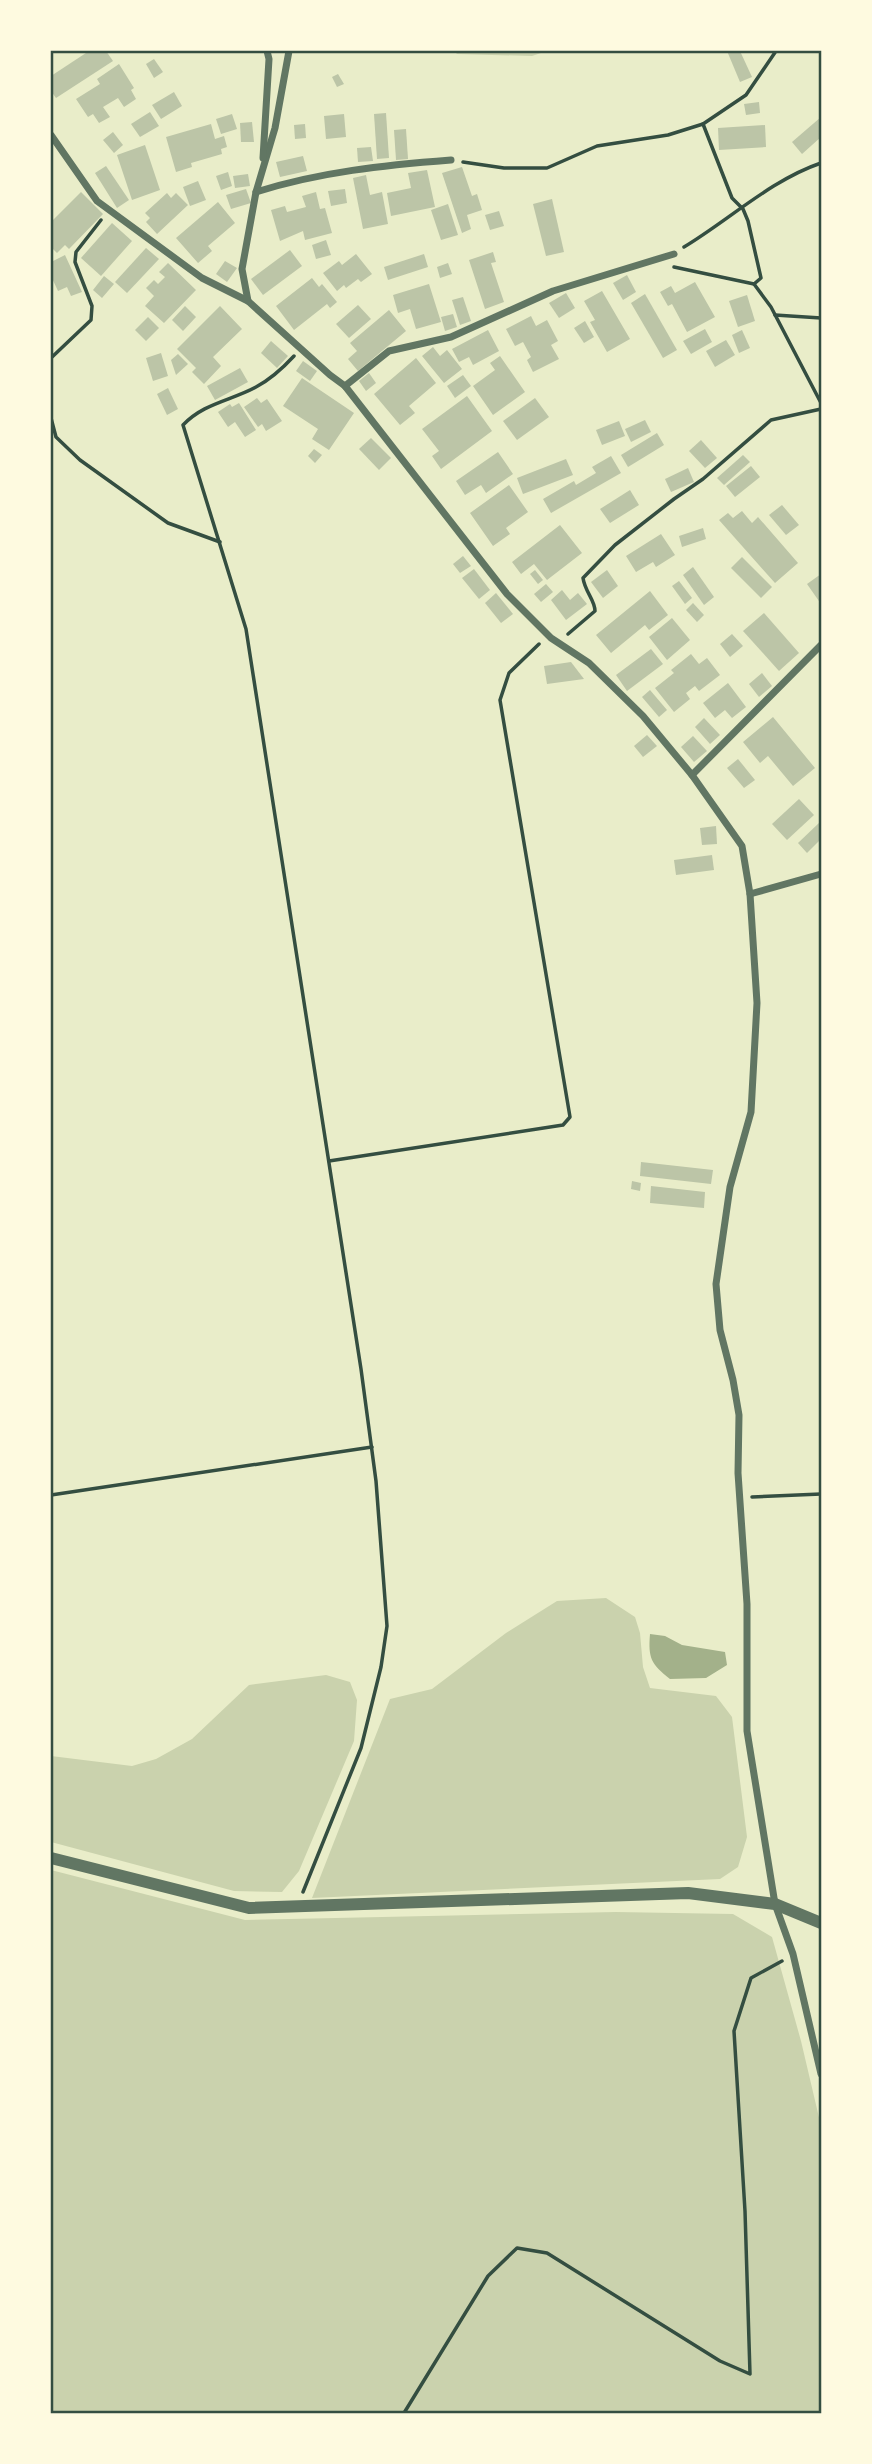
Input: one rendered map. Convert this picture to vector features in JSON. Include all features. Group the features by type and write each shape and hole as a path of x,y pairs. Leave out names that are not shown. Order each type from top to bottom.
{"street":[{"path":"262,172 269,59 267,51"},
{"path":"248,301 242,269 256,192 275,128 289,51"},
{"path":"51,135 97,201 202,278 248,301 345,386 507,594 548,635 589,663 643,716 692,775 742,846 750,894 757,1003 751,1112 730,1187 716,1284 720,1330 739,1415 740,1498 747,1604 747,1731 775,1904 793,1954 821,2074"},
{"path":"256,192 340,172 451,160"},
{"path":"345,386 389,351 451,337 553,291 674,254"},
{"path":"692,775 821,645"},
{"path":"750,894 821,874"},
{"path":"51,1858 249,1908 688,1893 775,1904 821,1923"}],"path":[{"path":"451,160 504,168 547,168 597,146 668,135 703,124 746,95 776,51"},
{"path":"703,124 732,198 743,209 748,221 761,278 754,284"},
{"path":"674,254 806,168 821,163"},
{"path":"51,358 91,320 92,306 75,262 76,252 109,211"},
{"path":"649,261 754,284 775,315 821,403"},
{"path":"775,315 821,317"},
{"path":"296,1907 361,1748 381,1667 387,1626 372,1447 246,629 183,425 194,413 255,388 281,372 300,348"},
{"path":"558,642 595,611 595,604 584,590 583,578 615,545 703,479 771,420 821,409"},
{"path":"51,418 55,437 80,460 169,523 220,542"},
{"path":"329,1161 563,1125 570,1117 500,700 509,673 548,635"},
{"path":"51,1495 372,1447"},
{"path":"740,1498 821,1494"},
{"path":"404,2413 488,2276 517,2248 547,2253 720,2361 750,2374 745,2211 734,2031 751,1978 793,1954"}],"shaded area":[{"path":"454,51 547,51 532,56 457,54"},
{"path":"606,1598 635,1617 640,1633 643,1667 650,1688 716,1696 732,1717 747,1837 738,1867 720,1879 312,1898 390,1699 432,1689 506,1633 557,1601"},
{"path":"650,1634 665,1636 682,1645 725,1652 727,1665 706,1678 670,1679 652,1660"},
{"path":"326,1675 350,1682 357,1700 354,1741 299,1871 282,1892 234,1891 51,1842 51,1756 132,1766 156,1759 192,1739 249,1685"},
{"path":"51,1870 245,1920 616,1912 733,1914 772,1937 821,2126 821,2413 51,2413"}],"building":[{"path":"89,51 106,51 113,61 56,98 51,91 51,76"},
{"path":"727,51 740,51 752,77 740,82"},
{"path":"154,59 163,72 154,78 146,64"},
{"path":"119,64 134,88 131,90 136,99 124,107 118,98 103,107 110,117 99,123 93,114 88,117 76,99 100,84 97,79"},
{"path":"338,74 344,84 337,87 332,77"},
{"path":"174,92 182,106 161,119 152,105"},
{"path":"759,102 760,113 746,115 744,104"},
{"path":"150,112 159,126 140,137 131,124"},
{"path":"386,113 389,158 377,159 374,114"},
{"path":"232,114 237,129 221,134 216,119"},
{"path":"344,114 346,137 326,139 324,116"},
{"path":"821,117 821,137 802,154 792,142"},
{"path":"252,122 254,142 241,142 240,123"},
{"path":"211,124 215,139 224,136 227,147 221,149 222,154 191,163 192,167 176,172 166,137"},
{"path":"305,124 306,138 295,139 294,125"},
{"path":"765,125 766,147 719,150 718,128"},
{"path":"406,129 408,159 396,160 394,130"},
{"path":"113,132 123,145 114,153 103,140"},
{"path":"145,145 160,190 132,200 117,155"},
{"path":"371,147 373,161 358,162 357,148"},
{"path":"303,156 307,171 280,177 276,162"},
{"path":"106,166 129,200 117,208 95,173"},
{"path":"462,167 472,196 477,194 482,210 467,215 471,229 462,233 442,173"},
{"path":"427,170 435,207 391,216 387,193 411,188 408,173"},
{"path":"228,172 232,186 221,190 216,176"},
{"path":"248,174 250,186 235,188 233,176"},
{"path":"366,175 370,195 382,192 388,224 363,229 353,178"},
{"path":"198,181 206,200 190,206 183,187"},
{"path":"246,189 251,203 231,209 226,195"},
{"path":"345,189 347,203 331,206 328,191"},
{"path":"81,192 103,214 69,249 65,245 57,253 51,247 51,222"},
{"path":"316,192 320,209 325,208 332,233 305,240 303,231 280,241 271,210 285,206 287,212 306,207 302,196"},
{"path":"167,193 171,198 176,193 188,205 157,234 146,222 150,218 145,213"},
{"path":"552,199 564,252 546,256 533,204"},
{"path":"218,202 235,223 208,246 212,251 198,263 176,238"},
{"path":"448,204 458,235 441,240 431,210"},
{"path":"499,211 504,226 490,230 485,215"},
{"path":"112,223 132,241 101,276 81,258"},
{"path":"326,240 331,255 316,259 312,245"},
{"path":"146,248 159,259 127,293 115,282"},
{"path":"290,250 302,266 263,295 251,279"},
{"path":"493,252 496,262 491,263 504,302 485,309 469,260"},
{"path":"356,254 372,274 361,282 358,279 337,291 323,273 339,261 342,265"},
{"path":"424,254 428,267 388,280 384,267"},
{"path":"65,255 82,292 71,296 67,287 58,291 51,276 51,262"},
{"path":"225,261 237,268 227,282 216,274"},
{"path":"168,263 196,290 164,323 145,306 154,296 146,288 154,280 158,284 165,277 159,272"},
{"path":"448,263 452,274 440,278 437,267"},
{"path":"627,275 636,292 623,300 613,283"},
{"path":"104,276 114,284 102,298 93,290"},
{"path":"312,278 319,287 322,284 337,302 330,308 327,304 294,330 276,306"},
{"path":"695,282 715,317 687,332 672,304 668,306 660,292 671,286 675,293"},
{"path":"429,284 441,322 416,329 410,309 398,313 393,295"},
{"path":"602,291 630,339 607,352 590,322 595,320 584,301"},
{"path":"566,293 575,308 559,318 549,303"},
{"path":"645,294 677,350 663,358 631,303"},
{"path":"747,295 755,321 738,327 729,301"},
{"path":"463,297 471,321 460,325 452,300"},
{"path":"358,305 371,319 349,338 336,324"},
{"path":"185,306 196,317 183,331 172,320"},
{"path":"220,306 242,329 213,357 221,366 204,384 192,372 196,368 177,349"},
{"path":"389,310 406,331 358,371 348,359 357,351 350,343"},
{"path":"453,314 457,327 445,331 441,317"},
{"path":"531,316 536,326 547,320 558,341 551,345 559,359 533,372 527,360 531,357 523,342 515,346 506,329"},
{"path":"148,317 159,328 146,341 135,330"},
{"path":"585,321 594,337 584,343 574,328"},
{"path":"705,329 712,342 691,354 683,341"},
{"path":"488,330 499,351 473,365 469,357 459,362 452,349"},
{"path":"742,330 750,348 739,353 732,335"},
{"path":"726,340 735,355 715,367 706,351"},
{"path":"271,341 288,356 277,368 261,353"},
{"path":"433,347 440,356 447,350 462,369 444,383 422,356"},
{"path":"161,353 168,376 153,381 146,358"},
{"path":"178,354 188,364 176,375 171,360"},
{"path":"500,356 525,392 493,415 473,386 495,370 490,363"},
{"path":"416,358 436,383 409,406 415,413 400,425 374,394"},
{"path":"303,361 317,371 310,381 296,371"},
{"path":"240,368 248,382 215,400 207,386"},
{"path":"369,373 376,383 366,391 359,381"},
{"path":"463,375 471,386 455,398 447,386"},
{"path":"302,378 354,413 329,450 312,439 318,429 283,406"},
{"path":"168,388 178,409 167,415 157,394"},
{"path":"467,396 492,431 441,469 432,456 439,451 422,429"},
{"path":"257,398 261,403 267,399 282,421 266,431 262,424 258,427 244,407"},
{"path":"535,398 549,417 517,440 503,421"},
{"path":"239,403 256,430 245,437 235,422 228,427 218,412 230,404 232,407"},
{"path":"645,420 651,432 631,442 625,429"},
{"path":"619,421 625,436 602,445 596,430"},
{"path":"657,433 664,445 628,467 621,455"},
{"path":"371,438 391,458 379,470 359,449"},
{"path":"701,440 717,458 705,468 689,451"},
{"path":"314,449 322,455 315,463 308,456"},
{"path":"498,452 513,474 486,493 481,485 465,495 456,481"},
{"path":"743,455 750,462 724,485 717,478"},
{"path":"611,456 621,473 551,513 543,499 574,481 576,485 596,473 592,467"},
{"path":"566,459 573,475 523,494 517,478"},
{"path":"751,466 760,477 735,497 726,486"},
{"path":"688,468 694,482 671,492 665,479"},
{"path":"509,485 528,512 506,528 510,534 493,546 470,513"},
{"path":"630,490 639,505 610,523 600,509"},
{"path":"782,505 799,525 786,535 769,515"},
{"path":"742,511 752,523 758,517 798,563 775,583 719,520 728,513 733,518"},
{"path":"560,525 582,553 547,580 534,564 521,574 512,562"},
{"path":"703,528 706,539 682,547 679,536"},
{"path":"661,534 675,555 656,567 653,562 636,572 626,556"},
{"path":"463,556 471,566 460,573 453,564"},
{"path":"742,557 772,587 761,598 731,568"},
{"path":"693,567 714,597 704,605 683,575"},
{"path":"474,569 490,590 479,599 462,578"},
{"path":"535,570 543,580 538,584 530,574"},
{"path":"607,570 618,586 603,598 591,582"},
{"path":"821,574 821,604 807,584"},
{"path":"679,581 692,598 685,604 672,586"},
{"path":"546,584 553,592 541,602 534,594"},
{"path":"562,590 570,600 578,593 587,604 566,620 551,600"},
{"path":"650,591 668,615 649,630 645,625 611,653 596,635"},
{"path":"496,593 513,614 501,623 485,603"},
{"path":"693,603 704,615 697,622 686,610"},
{"path":"764,613 799,653 779,671 743,631"},
{"path":"672,618 690,640 667,660 649,637"},
{"path":"732,634 743,646 730,657 720,644"},
{"path":"651,649 663,664 627,691 616,675"},
{"path":"691,654 699,664 707,658 720,675 699,691 695,686 686,693 690,699 674,712 655,688 674,673 671,670"},
{"path":"571,662 584,679 547,684 544,666"},
{"path":"762,673 772,686 759,697 749,684"},
{"path":"728,683 746,707 732,718 725,710 715,718 703,703"},
{"path":"650,690 667,710 659,717 642,697"},
{"path":"773,717 815,768 793,786 768,756 760,763 743,742"},
{"path":"704,718 720,735 710,744 695,727"},
{"path":"647,735 657,746 643,757 634,746"},
{"path":"693,736 707,751 694,762 681,747"},
{"path":"738,759 755,780 744,788 727,768"},
{"path":"799,799 814,815 787,840 772,824"},
{"path":"820,822 821,839 807,853 798,843"},
{"path":"716,826 717,844 702,845 700,828"},
{"path":"712,855 714,870 676,875 674,860"},
{"path":"641,1162 713,1170 711,1184 640,1176"},
{"path":"632,1181 641,1183 640,1191 631,1189"},
{"path":"651,1186 705,1192 704,1208 650,1203"}]}
